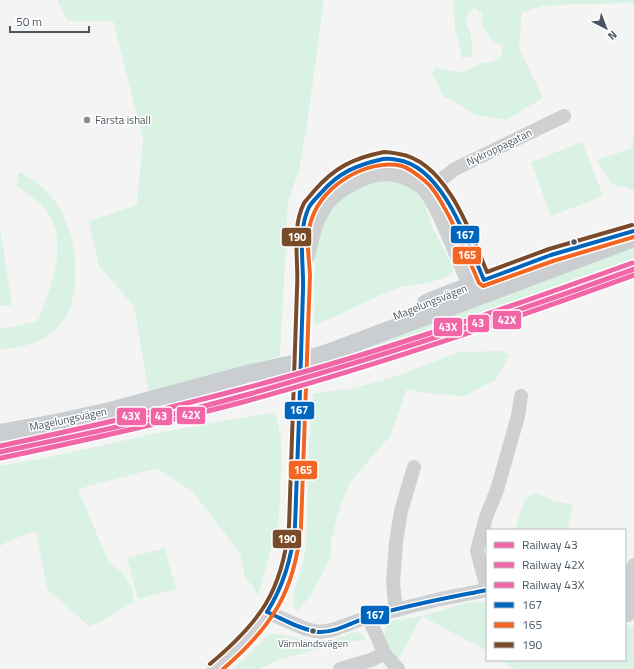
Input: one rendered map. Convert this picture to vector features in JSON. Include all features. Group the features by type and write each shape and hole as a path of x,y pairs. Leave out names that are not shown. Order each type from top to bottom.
{"main road":[{"name":"Magelungsvägen","path":"0,433 110,411 251,373 292,364 333,351 479,289 551,254 634,231"},
{"name":"Magelungsvägen","path":"479,289 634,238"}],"street":[{"name":"Nykroppagatan","path":"431,187 455,169 564,116"},
{"path":"214,669 234,651 267,612 282,587 293,550 304,275 317,222 328,203 338,193 357,181 369,176 386,173 399,176 421,187 431,187 444,194 466,237 479,289"},
{"path":"486,585 477,551 486,517 497,490 518,416 521,396"},
{"path":"398,610 395,603 393,583 396,542 401,511 414,467"},
{"path":"629,615 630,580 634,565"},
{"path":"267,612 306,629 319,632 332,630 368,618 440,599 486,589"},
{"path":"368,618 384,653 398,669"},
{"path":"340,669 372,660 384,653"}],"green space":[{"path":"57,0 324,0 306,131 299,170 288,201 280,356 149,396 134,306 99,266 89,221 137,205 143,139 113,21 68,21"},
{"path":"453,0 634,0 634,3 543,6 522,12 519,48 543,98 506,120 475,115 457,103 444,97 432,74 436,67 457,72 467,71 481,63 493,62 502,55 502,46 492,40 481,25 483,15 475,8 468,13 466,23 470,32 473,52 470,57 462,58 455,28"},
{"path":"634,133 634,190 612,184 597,160 631,149"},
{"path":"582,142 603,196 551,216 531,162"},
{"path":"19,172 34,181 47,192 57,204 65,218 74,249 75,287 72,303 68,313 62,322 48,335 34,343 0,350 0,329 38,321 56,265 58,247 55,230 49,215 36,200 17,187"},
{"path":"389,180 412,189 430,205 426,208 432,227 452,265 453,272 440,279 395,289 314,326 316,253 320,230 333,208 342,199 363,186"},
{"path":"0,228 12,305 0,306"},
{"path":"634,246 634,264 466,324 322,369 321,366 314,368 315,364"},
{"path":"503,351 509,356 495,380 464,396 430,394 407,389 390,436 350,482 340,506 331,541 331,557 311,594 297,611 293,606 294,592 306,548 309,450 313,394 354,388 394,377 459,352"},
{"path":"275,412 281,438 282,461 279,520 258,595 245,576 240,553 193,492 157,468 78,489 109,563 122,572 133,590 133,602 100,622 89,626 47,589 36,531 15,538 0,546 0,466 50,457 163,432"},
{"path":"535,493 549,499 573,505 567,529 515,529 524,501"},
{"path":"165,548 176,589 138,599 127,558"},
{"path":"486,602 486,650 422,616 467,603"},
{"path":"422,616 398,660 387,644 385,636 386,626 393,621"},
{"path":"626,624 634,626 634,669 515,669 503,661 626,661"},
{"path":"355,632 362,634 366,639 311,651 275,661 259,669 233,669 270,634 278,634 318,642 335,639"}],"rail line":[{"name":"43X","path":"0,446 208,398 338,362 436,331 632,263"},
{"name":"43","path":"0,452 152,419 292,382 440,336 634,269"},
{"name":"42X","path":"1,458 243,402 342,374 440,343 634,275"}],"transit line":[{"name":"190","path":"210,664 242,634 266,604 281,570 286,549 289,526 297,278 296,245 298,223 304,203 321,183 345,165 373,154 389,152 416,159 430,170 443,184 455,201 465,219 487,272 549,249 632,225"},
{"name":"167","path":"267,612 283,581 292,549 295,526 302,320 303,227 309,207 328,186 349,170 383,159 398,160 414,166 428,176 441,191 462,228 484,280 551,255 634,231"},
{"name":"165","path":"223,669 255,638 268,622 287,589 298,549 301,526 310,275 308,246 309,232 312,218 326,195 336,185 361,170 375,166 389,165 408,168 429,185 438,197 453,224 479,283 483,286 553,261 634,237"},
{"name":"167","path":"267,612 305,629 324,632 397,609 486,590"}],"place":[{"name":"Farsta ishall","path":"87,120"},
{"name":"Värmlandsvägen","path":"313,631"}]}
